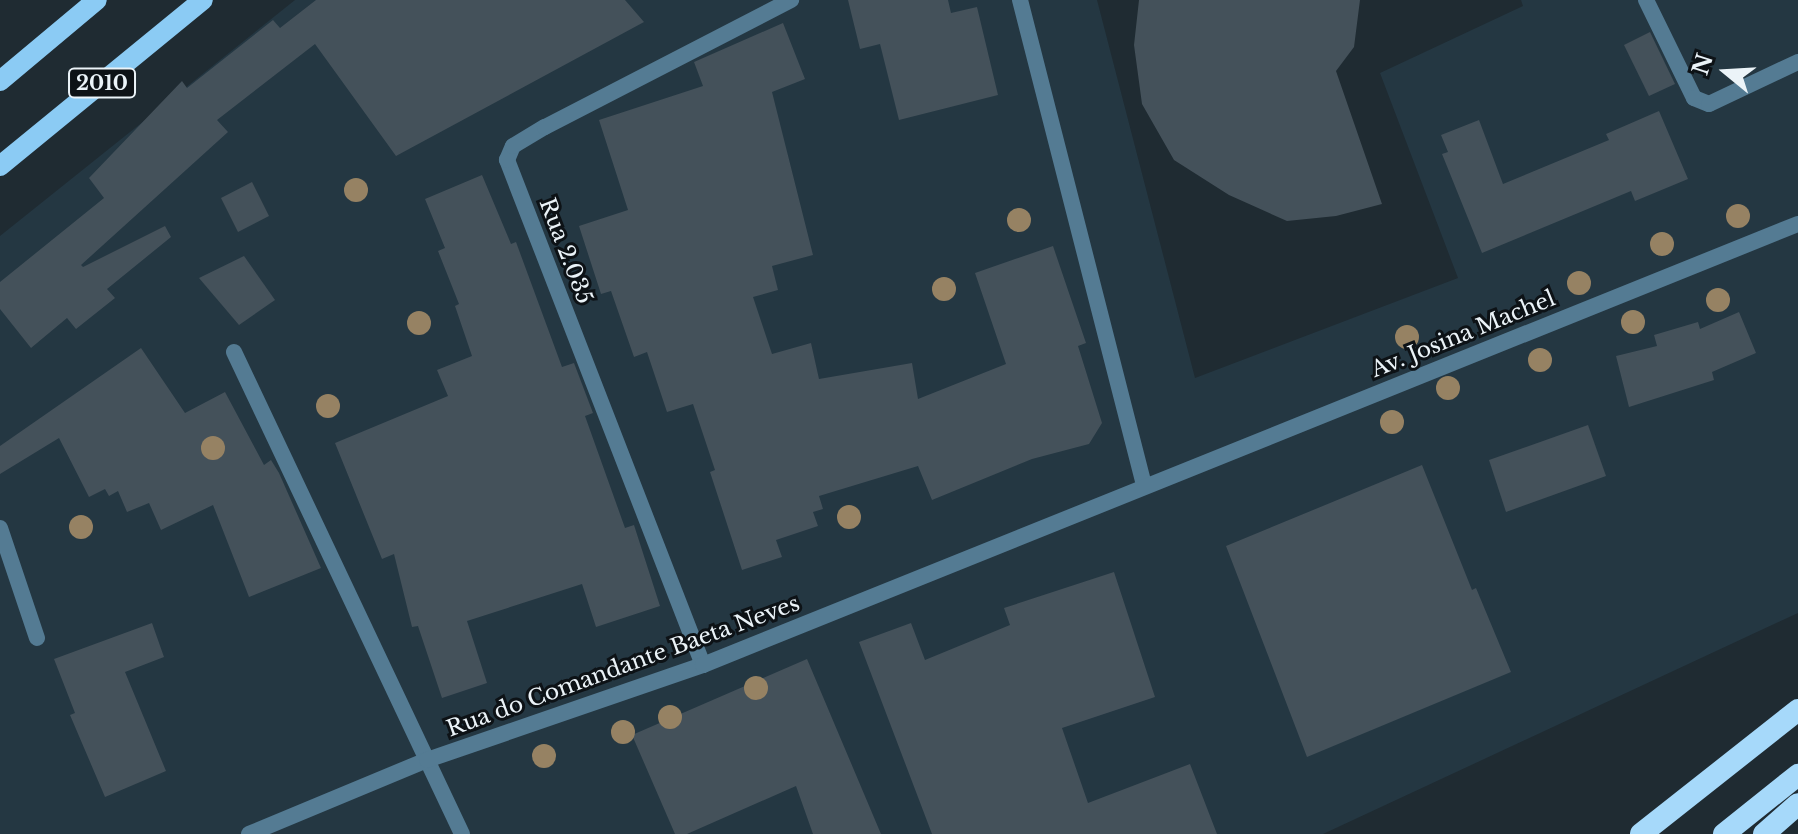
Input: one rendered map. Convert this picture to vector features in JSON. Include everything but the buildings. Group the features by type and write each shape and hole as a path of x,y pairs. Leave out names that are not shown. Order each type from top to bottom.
{"highway":[{"path":"1641,834 1798,710"},
{"path":"1724,834 1798,775"},
{"path":"1764,834 1798,804"}],"main road":[{"name":"2010","path":"0,81 97,0"},
{"name":"2010","path":"0,166 203,0"}],"street":[{"name":"Rua 2.035","path":"703,665 507,160 513,146 545,127 791,0"},
{"path":"1020,0 1144,485"},
{"path":"1646,0 1694,98 1709,104 1798,62"},
{"name":"Av. Josina Machel","path":"1144,485 1798,224"},
{"path":"234,352 462,834"},
{"name":"Rua do Comandante Baeta Neves","path":"249,834 427,760 703,665 1144,485"},
{"path":"0,528 37,638"}],"shaded area":[{"path":"295,0 1097,0 1195,378 1458,278 1380,73 1523,6 1521,0 1798,0 1798,613 1323,834 0,834 0,236"}]}
